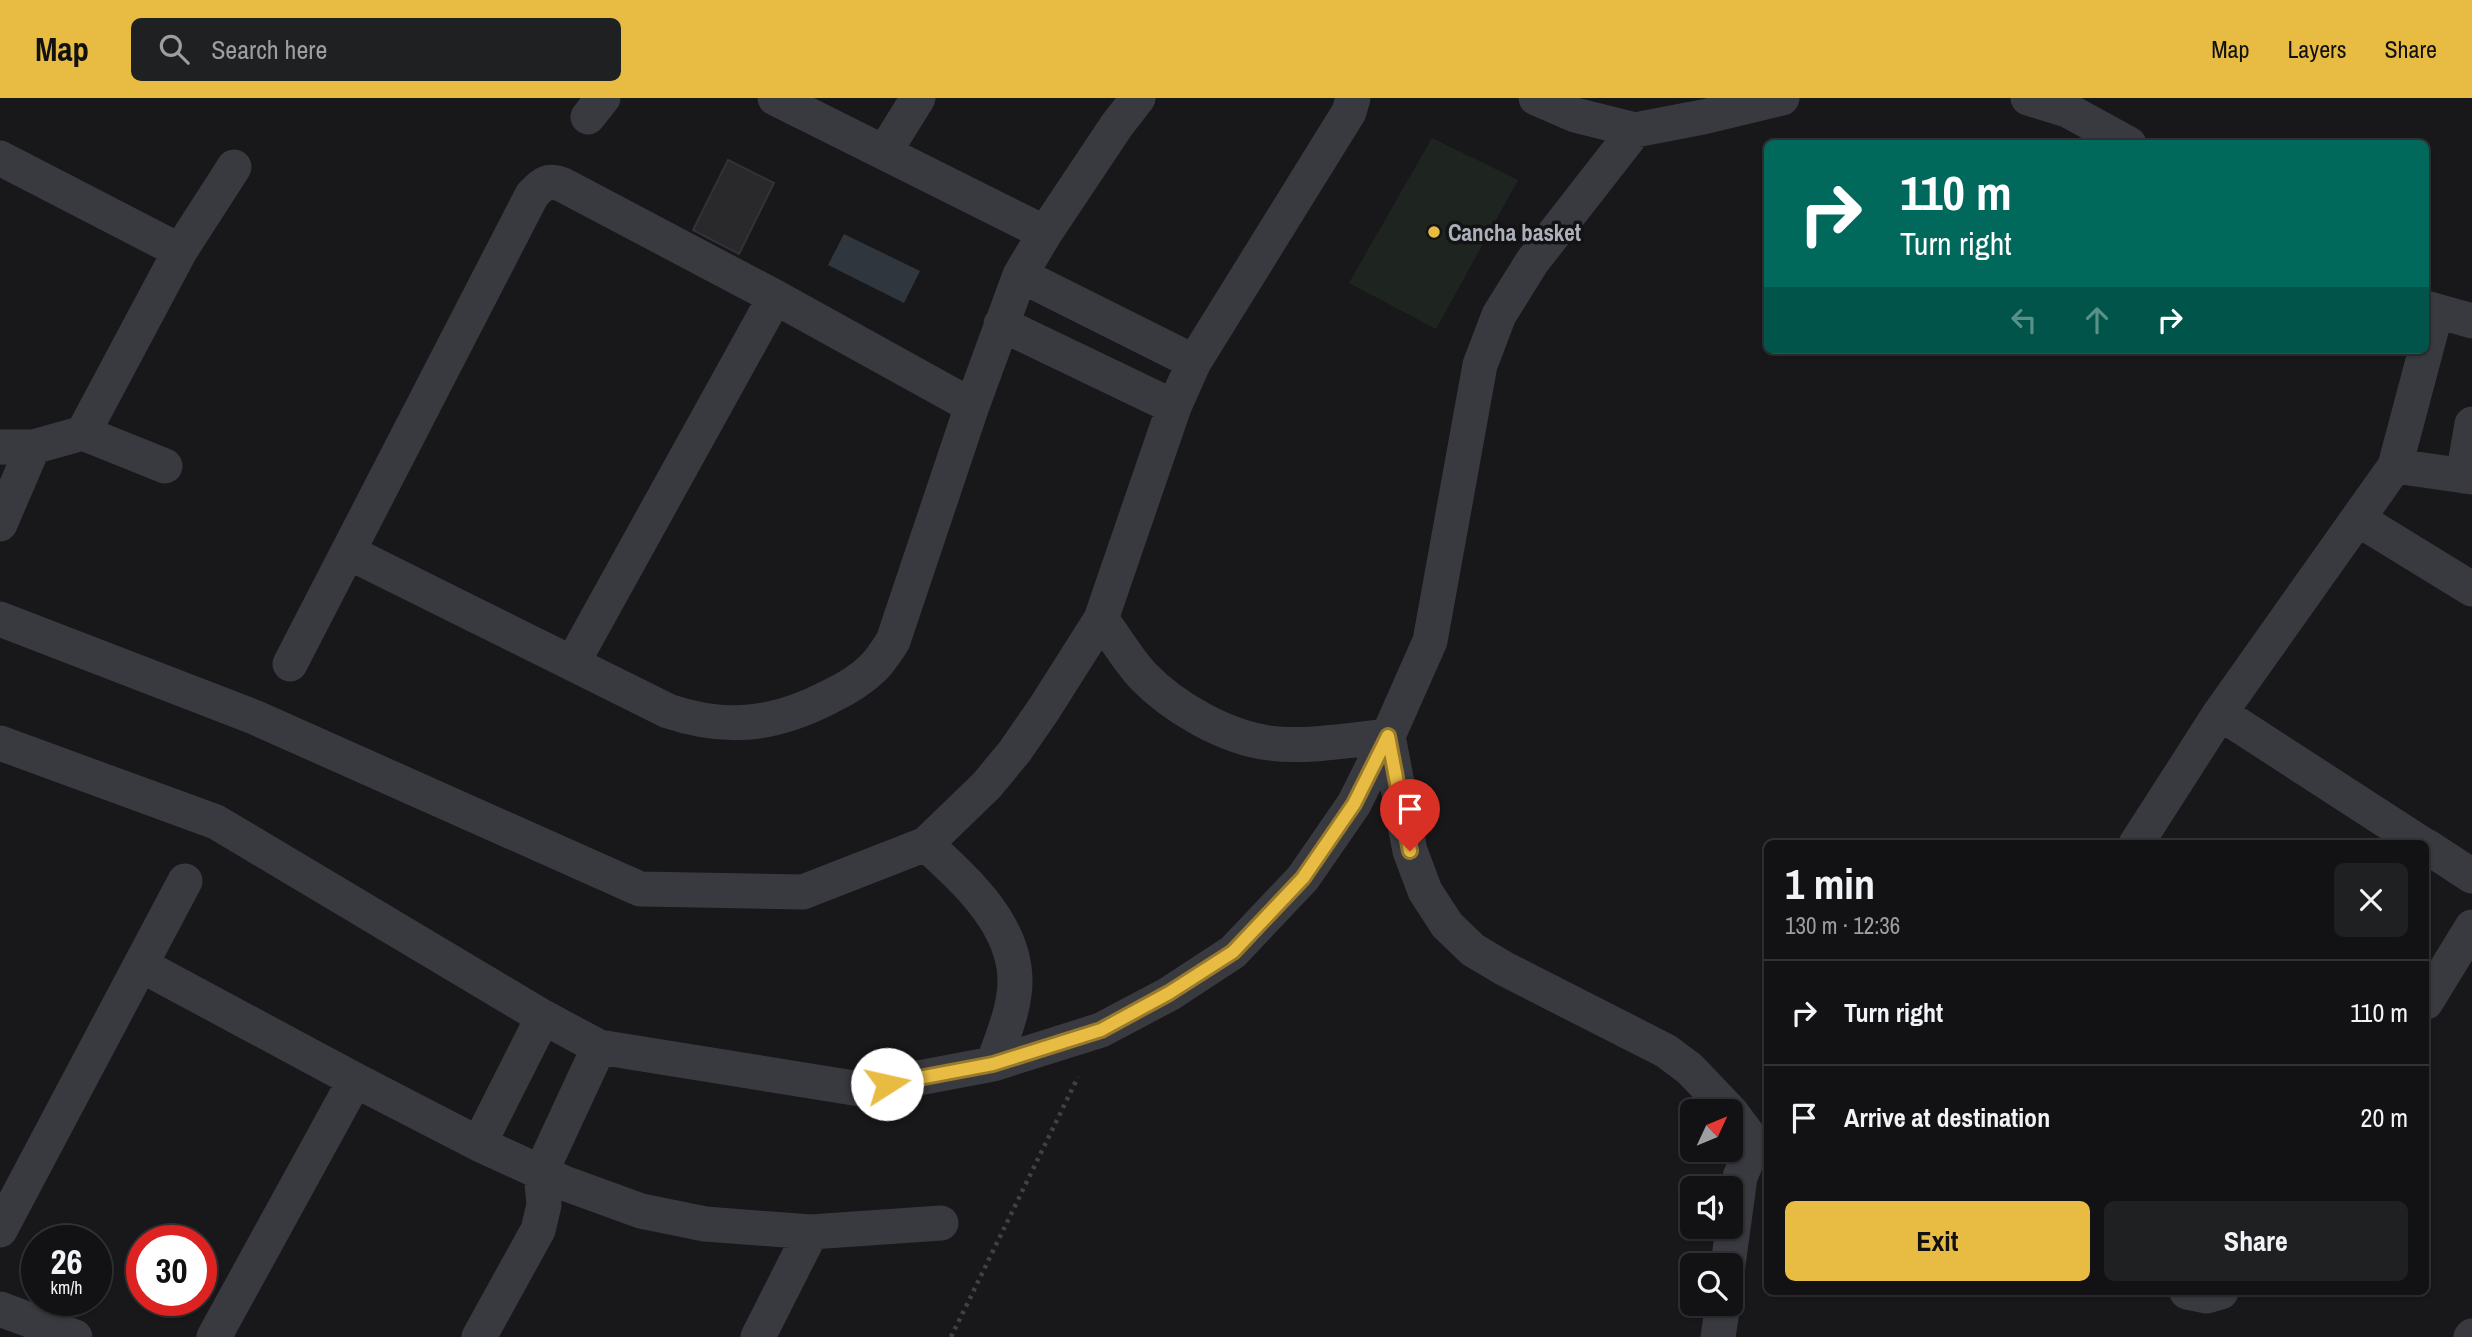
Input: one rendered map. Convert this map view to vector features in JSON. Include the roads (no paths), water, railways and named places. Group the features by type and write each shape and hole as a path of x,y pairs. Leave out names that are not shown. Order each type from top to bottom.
{"street":[{"path":"775,98 1045,233"},
{"path":"885,151 918,98"},
{"path":"348,552 668,711 693,719 723,723 780,718 851,686 875,666 893,641 972,406 1020,275 1117,125 1138,98"},
{"path":"0,619 254,717 640,889 803,892 926,844 987,785 1015,751 1101,619 1174,407 1194,362 1349,112 1353,98"},
{"path":"1536,98 1575,116 1635,130 1782,98"},
{"path":"2028,98 2067,110 2122,140"},
{"path":"0,743 216,822 543,1017 599,1046 860,1089 993,1064 1101,1030 1169,993 1233,952 1303,878 1354,804 1430,641 1480,365 1499,315 1532,262 1635,130"},
{"path":"0,158 180,251"},
{"path":"83,433 180,251 234,167"},
{"path":"290,664 533,195 547,182 563,185 775,296 972,406"},
{"path":"1020,275 1194,362"},
{"path":"573,662 775,296"},
{"path":"2431,310 2472,321"},
{"path":"1001,324 1174,407"},
{"path":"2139,840 2220,712 2395,466 2421,354"},
{"path":"2395,466 2468,477 2472,424"},
{"path":"0,524 16,447 83,433 165,466"},
{"path":"2358,519 2472,589"},
{"path":"1101,619 1143,676 1195,717 1227,732 1270,743 1327,742 1388,736"},
{"path":"2220,712 2415,840"},
{"path":"1388,736 1410,851 1425,891 1447,925 1473,950 1505,969 1667,1051 1690,1069 1719,1099"},
{"path":"926,844 960,875 980,899 1004,933 1014,958 1015,984 1009,1021 993,1064"},
{"path":"2429,849 2472,876"},
{"path":"0,1230 185,881"},
{"path":"2429,997 2472,927"},
{"path":"141,965 479,1144 541,1172 641,1210 705,1224 811,1232 941,1223"},
{"path":"479,1144 543,1017"},
{"path":"480,1337 538,1230 544,1205 541,1172 599,1046"},
{"path":"214,1337 355,1080"},
{"path":"1730,1253 1740,1177 1761,1147 1743,1125"},
{"path":"758,1337 811,1232"},
{"path":"0,1309 75,1337"},
{"path":"1718,1337 1721,1316"}],"place":[{"name":"Cancha basket","path":"1434,232"}]}
